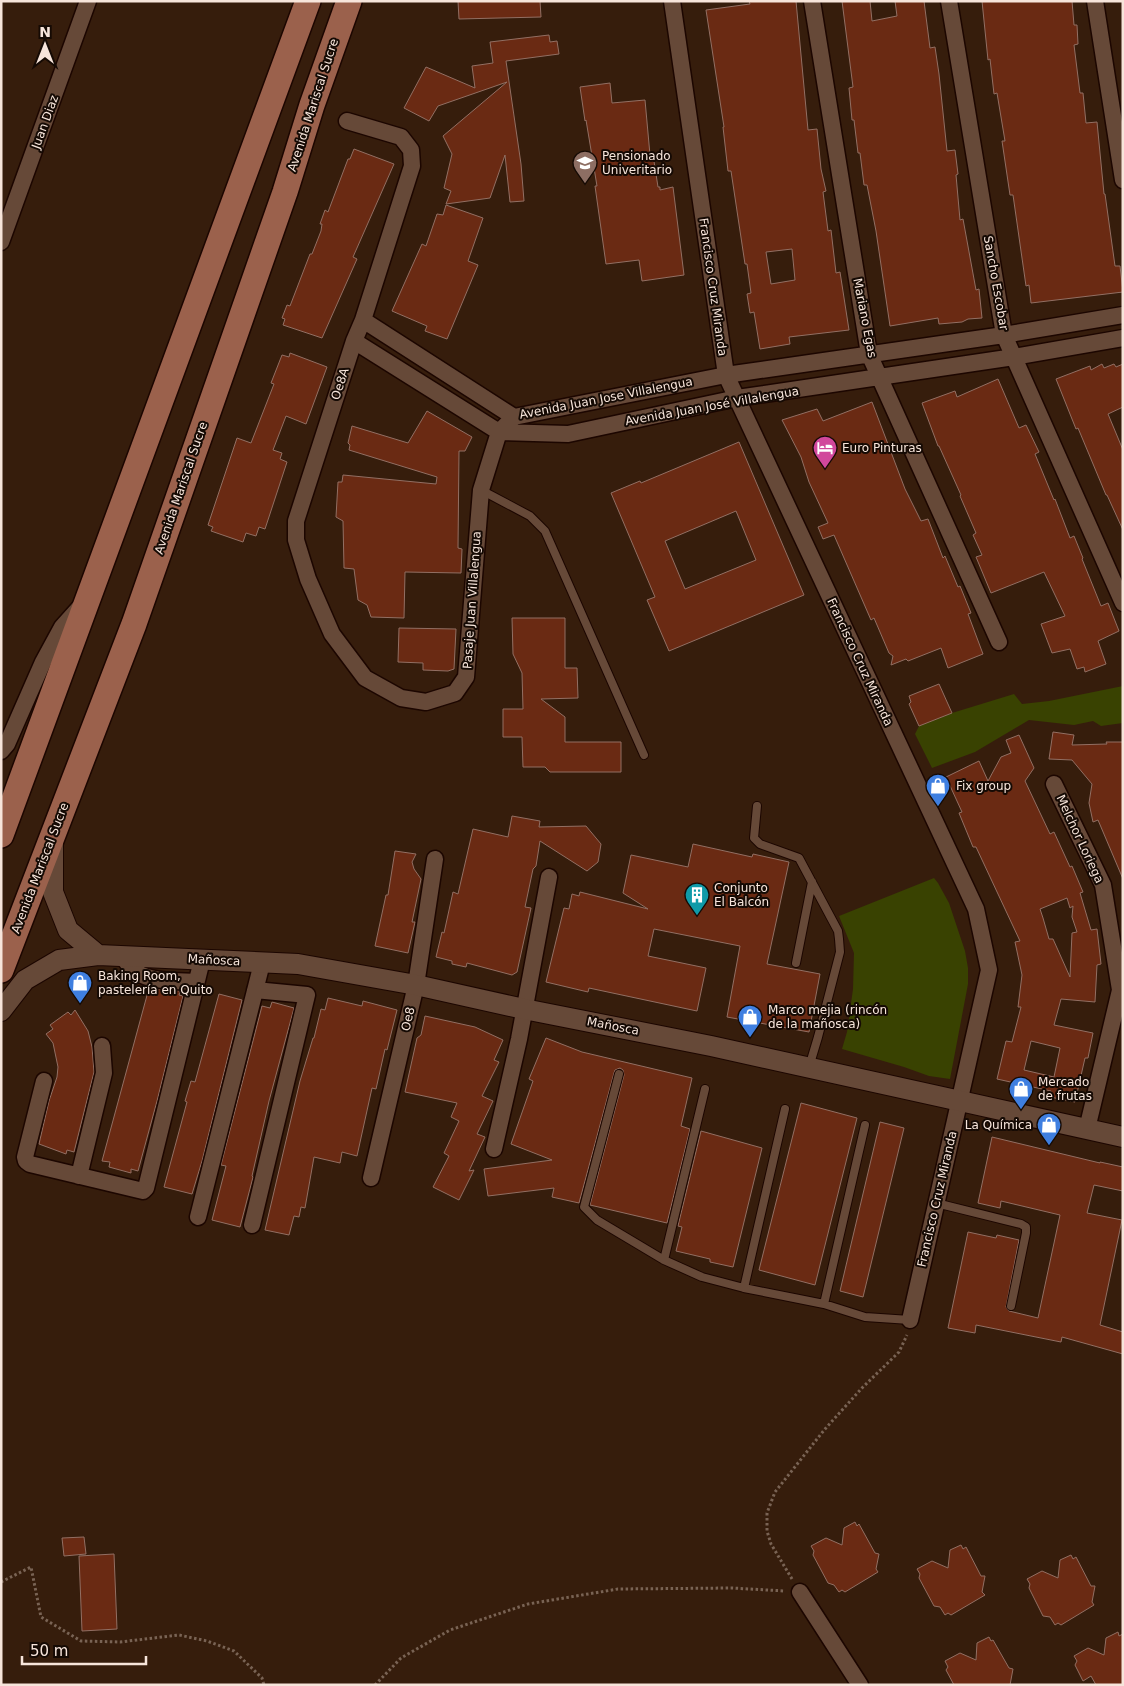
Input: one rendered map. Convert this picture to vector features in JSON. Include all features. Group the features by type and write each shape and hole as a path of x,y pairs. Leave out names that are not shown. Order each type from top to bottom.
{"main road":[{"path":"1,835 308,1"},
{"name":"Avenida Mariscal Sucre","path":"1,970 137,614 278,211 312,105 349,1"}],"street":[{"name":"Juan Diaz","path":"1,242 88,1"},
{"name":"Francisco Cruz Miranda","path":"672,1 726,374 976,909 989,970 910,1320"},
{"name":"Mariano Egas","path":"812,1 869,354 999,642"},
{"name":"Sancho Escobar","path":"949,1 1004,335 1123,603"},
{"path":"1095,1 1123,180"},
{"name":"Oe8A","path":"347,121 400,137 411,150 412,166 296,520 296,540 308,579 332,634 365,678"},
{"path":"726,374 1004,335 1123,315"},
{"name":"Avenida Juan Jose Villalengua","path":"363,320 514,416 726,374"},
{"name":"Avenida Juan José Villalengua","path":"499,432 568,434 737,398 880,378 1123,338"},
{"path":"354,341 499,432"},
{"name":"Pasaje Juan Villalengua","path":"365,678 401,698 426,702 455,694 466,677 481,490 499,432 514,416"},
{"path":"1,751 7,744 43,662 62,627 89,597"},
{"name":"Melchor Loriega","path":"1054,784 1103,885 1120,990 1087,1129"},
{"path":"52,836 53,892 68,930 98,955"},
{"name":"Oe8","path":"371,1178 416,985 434,859"},
{"path":"494,1149 524,1009 549,877"},
{"name":"Mañosca","path":"1,1011 25,980 59,960 98,955 298,964 416,985 524,1009 711,1046 1123,1138"},
{"path":"122,956 141,975 160,979 196,982"},
{"path":"44,1081 25,1157 26,1161 30,1164 143,1191 146,1188 202,960"},
{"path":"198,1216 262,963"},
{"path":"252,1225 307,995 255,990"},
{"path":"79,1176 104,1073 102,1046"},
{"path":"800,1592 860,1685"}],"lane":[{"path":"481,490 530,516 545,531 644,756"},
{"path":"757,806 754,838 760,844 799,858 838,931 840,952 809,1067"},
{"path":"796,963 812,882"},
{"path":"618,1074 584,1207 597,1220 664,1260 702,1278 824,1304 865,1317 910,1320"},
{"path":"664,1260 705,1089"},
{"path":"744,1288 785,1109"},
{"path":"824,1304 865,1125"},
{"path":"936,1202 1021,1224 1026,1228 1011,1306"}],"path":[{"path":"800,1592 770,1544 767,1531 768,1513 775,1492 862,1388 899,1352 906,1339 910,1320"},
{"path":"1,1582 31,1567 41,1618 82,1641 120,1642 179,1635 207,1641 234,1651 262,1678 264,1685"},
{"path":"375,1685 401,1658 450,1630 528,1604 618,1589 732,1588 800,1592"}],"green space":[{"path":"1123,686 1123,723 1101,726 1093,721 1074,725 1029,720 975,752 932,768 915,734 919,726 952,713 1014,694 1022,704 1049,701"},
{"path":"934,878 949,903 965,951 968,968 968,984 950,1079 929,1076 842,1049 847,1032 853,989 854,953 839,916"}],"building":[{"path":"458,1 540,1 541,17 459,19"},
{"path":"749,1 796,1 808,130 817,129 821,169 826,191 823,192 828,231 831,230 836,273 840,272 849,330 789,337 790,344 760,349 754,312 750,313 747,294 751,293 747,264 745,264 731,171 728,171 724,127 706,10 750,4","holes":["792,249 795,280 771,284 766,252"]},
{"path":"842,1 870,1 872,21 897,16 895,1 924,1 930,48 935,47 947,151 955,150 960,220 963,219 976,290 979,289 982,318 939,324 938,318 890,326 876,231 867,185 864,185 854,120 852,120 849,88 853,87"},
{"path":"982,1 1072,1 1074,25 1077,25 1078,44 1074,45 1080,93 1083,93 1086,123 1097,122 1104,194 1115,266 1120,266 1123,292 1031,303 1029,285 1026,286 1013,195 1010,195 1002,141 1005,141 997,93 994,94 990,59 988,60"},
{"path":"549,35 550,42 557,41 559,54 506,61 521,164 524,201 510,202 505,155 490,198 446,204 451,191 444,188 452,154 443,136 507,82 438,106 429,121 404,108 426,67 475,88 472,66 493,63 490,42"},
{"path":"610,83 612,103 645,100 650,155 653,155 658,187 660,187 660,190 673,187 684,275 642,281 639,260 606,264 595,186 597,186 580,87"},
{"path":"354,149 394,164 353,257 357,259 322,338 283,325 285,319 282,318 287,305 290,306 310,254 312,254 321,231 322,224 320,224 325,210 328,212 348,159 350,159"},
{"path":"446,205 483,218 468,261 478,265 447,339 425,331 427,326 392,311 422,244 426,246 437,214 443,215"},
{"path":"290,353 327,367 306,424 286,416 273,450 282,453 280,459 287,462 265,529 259,527 256,536 246,533 243,542 211,531 213,527 208,525 237,438 251,443 274,384 271,383 282,355 289,357"},
{"path":"1102,364 1104,368 1114,364 1116,367 1123,364 1123,407 1108,414 1123,450 1123,530 1078,428 1076,429 1056,379 1090,366 1091,370"},
{"path":"998,379 1019,428 1026,425 1039,452 1035,454 1070,538 1074,536 1101,606 1108,603 1119,631 1098,641 1106,664 1085,672 1084,667 1077,669 1070,649 1052,653 1041,624 1065,616 1044,572 991,593 976,557 982,555 973,535 976,533 938,446 922,403 955,391 957,397"},
{"path":"872,402 905,489 921,521 928,519 943,558 945,556 958,587 960,586 971,613 968,614 983,654 948,668 941,648 908,661 906,659 891,665 893,656 889,653 874,618 871,620 834,535 823,539 818,527 828,523 809,482 801,457 782,420 817,409 823,421"},
{"path":"427,411 472,437 465,451 459,451 458,548 462,549 461,573 405,572 404,618 371,617 367,605 358,600 354,569 344,568 343,521 336,517 338,482 342,482 343,475 436,484 437,477 349,450 350,445 348,443 352,426 408,443"},
{"path":"739,442 804,595 669,651 647,600 655,597 611,493 640,481 641,483","holes":["736,511 756,560 685,589 665,541"]},
{"path":"512,618 565,618 565,668 577,668 578,698 541,699 565,717 565,742 621,742 621,772 550,772 545,767 523,767 522,737 503,737 503,709 523,709 522,673 513,654"},
{"path":"399,628 456,629 454,669 448,671 423,670 423,663 398,662"},
{"path":"939,684 952,713 919,726 909,704 911,702 909,696"},
{"path":"1053,732 1074,735 1072,745 1123,742 1123,879 1098,820 1093,822 1089,803 1092,784 1072,760 1049,759"},
{"path":"1019,735 1034,768 1025,781 1050,834 1054,832 1070,867 1072,866 1083,892 1080,893 1091,930 1097,929 1101,964 1097,965 1095,1002 1061,999 1054,1025 1093,1033 1075,1102 1050,1097 1051,1091 997,1079 1006,1041 1012,1042 1021,1007 1018,1007 1022,975 1015,942 1020,941 976,847 973,847 959,813 962,812 946,777 979,761 988,781 1001,757 1011,753 1006,740","holes":["1067,898 1070,908 1073,906 1072,917 1077,932 1072,933 1070,977 1053,939 1049,939 1040,909","1031,1041 1060,1048 1054,1077 1024,1070"]},
{"path":"512,816 540,821 539,827 586,826 601,844 598,862 587,871 540,841 536,866 533,869 525,907 531,908 517,972 512,975 467,963 466,967 452,964 452,961 436,957 442,932 444,933 453,892 458,894 473,829 508,837"},
{"path":"693,844 752,857 753,854 789,862 767,964 820,974 809,1032 727,1017 740,946 654,929 648,956 706,968 697,1011 589,988 588,992 546,982 564,908 569,909 572,894 579,896 580,892 648,909 623,893 631,855 688,867"},
{"path":"395,851 416,854 412,862 414,869 421,879 412,922 415,922 408,953 375,946 386,895 388,895"},
{"path":"149,988 180,991 179,995 183,996 138,1171 131,1169 131,1173 109,1167 110,1162 102,1161"},
{"path":"219,994 242,1000 192,1194 164,1187 187,1102 185,1101 191,1081 195,1082"},
{"path":"328,998 362,1006 363,1001 397,1010 387,1050 385,1049 376,1089 372,1088 357,1156 342,1152 340,1163 314,1157 305,1208 301,1207 299,1217 294,1216 289,1235 265,1230 300,1081 321,1009 325,1010"},
{"path":"272,1002 294,1008 269,1101 240,1227 212,1220 226,1166 221,1165 262,1006 270,1008"},
{"path":"75,1010 88,1031 92,1047 94,1072 74,1152 67,1150 66,1154 39,1144 58,1067 53,1043 46,1034 53,1029 50,1025 68,1012 71,1015"},
{"path":"425,1016 475,1027 503,1040 494,1060 499,1062 482,1096 493,1101 477,1134 485,1137 469,1171 474,1170 459,1200 433,1187 449,1156 444,1153 459,1121 451,1117 457,1103 405,1092 417,1038 421,1035"},
{"path":"546,1038 582,1052 692,1078 681,1126 690,1129 667,1223 590,1205 624,1075 623,1070 620,1068 615,1070 614,1073 579,1203 552,1197 554,1188 488,1196 484,1169 552,1160 511,1144 533,1081 529,1079"},
{"path":"801,1103 857,1118 815,1285 759,1270"},
{"path":"880,1122 904,1128 863,1297 840,1291"},
{"path":"701,1131 762,1148 733,1267 676,1251 682,1227 678,1226"},
{"path":"992,1137 1123,1167 1123,1191 1094,1185 1087,1213 1122,1220 1100,1325 1123,1332 1123,1354 1062,1337 1061,1342 976,1325 975,1333 948,1328 968,1232 996,1238 997,1235 1019,1240 1006,1307 1009,1311 1038,1318 1060,1215 1001,1201 1000,1208 978,1203"},
{"path":"855,1522 857,1526 859,1524 875,1553 879,1554 876,1569 878,1572 845,1592 842,1590 839,1592 834,1585 828,1583 813,1555 814,1551 811,1546 826,1538 842,1545 844,1528"},
{"path":"84,1537 86,1554 64,1556 62,1538"},
{"path":"961,1545 963,1549 966,1547 981,1576 985,1576 982,1592 985,1595 951,1615 948,1613 945,1615 940,1607 934,1606 919,1578 920,1574 917,1569 932,1561 948,1568 950,1550"},
{"path":"114,1554 117,1629 82,1631 79,1556"},
{"path":"1071,1555 1073,1559 1076,1557 1091,1586 1095,1586 1092,1602 1094,1605 1061,1625 1058,1623 1055,1625 1050,1617 1043,1616 1029,1588 1030,1584 1027,1579 1042,1571 1058,1578 1060,1560"},
{"path":"1118,1632 1119,1636 1123,1634 1123,1685 1096,1685 1091,1676 1083,1681 1075,1665 1077,1661 1074,1656 1088,1648 1104,1655 1106,1638"},
{"path":"989,1637 991,1641 993,1640 1009,1668 1013,1669 1010,1685 954,1685 946,1670 948,1667 945,1661 960,1653 976,1660 977,1643"}],"place":[{"name":"Pensionado Univeritario","path":"585,184"},
{"name":"Euro Pinturas","path":"825,469"},
{"name":"Fix group","path":"938,807"},
{"name":"Conjunto El Balcón","path":"697,916"},
{"name":"Baking Room, pastelería en Quito","path":"80,1004"},
{"name":"Marco mejia (rincón de la mañosca)","path":"750,1038"},
{"name":"Mercado de frutas","path":"1021,1110"},
{"name":"La Química","path":"1049,1146"}]}
